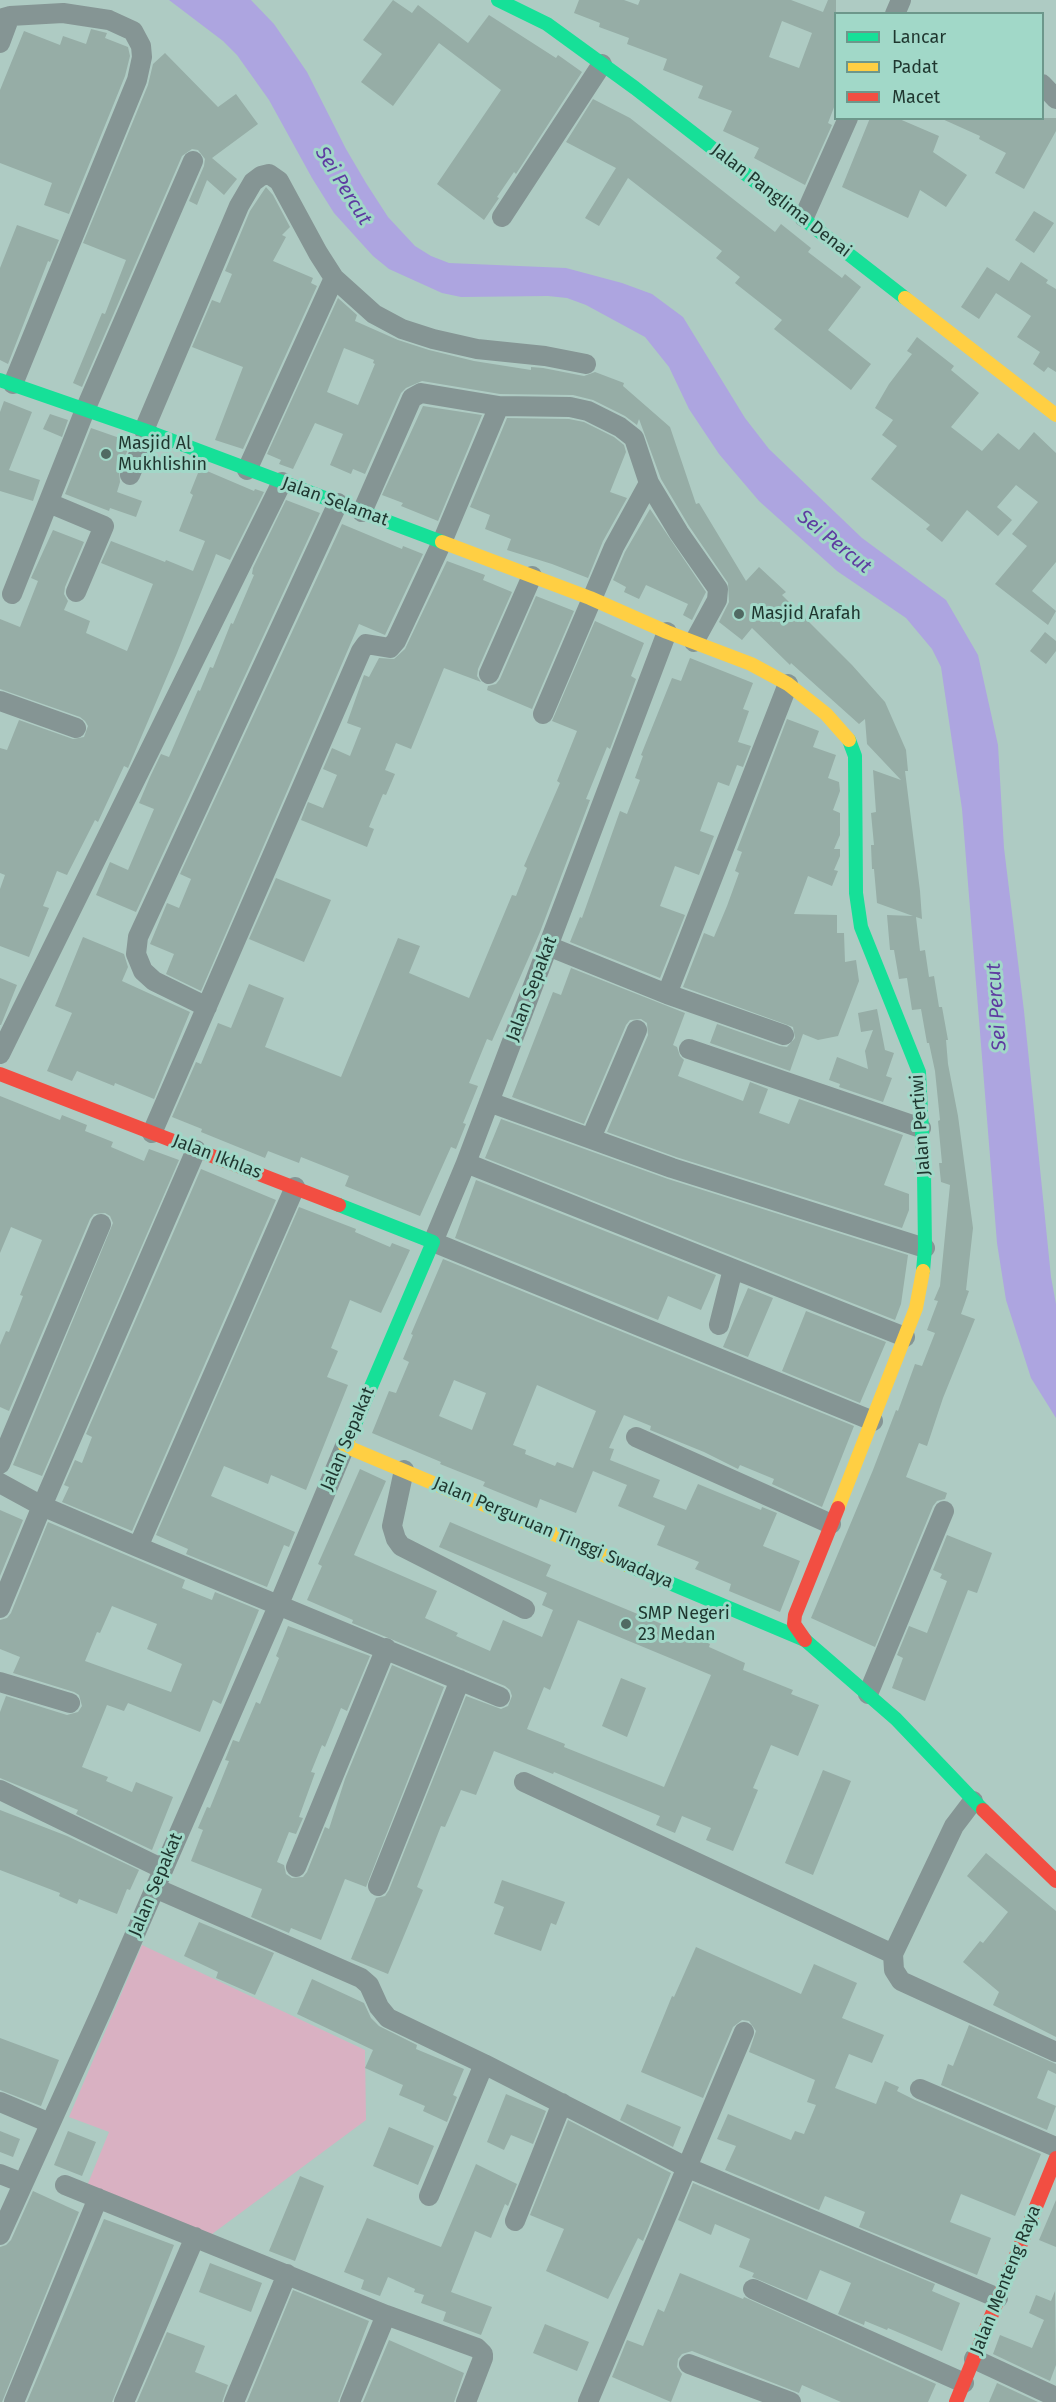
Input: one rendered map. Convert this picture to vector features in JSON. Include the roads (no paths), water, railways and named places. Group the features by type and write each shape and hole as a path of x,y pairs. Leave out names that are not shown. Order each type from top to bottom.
{"street":[{"name":"Jalan Panglima Denai","path":"498,0 547,24 602,64 1056,415"},
{"path":"0,43 5,18 63,13 109,20 133,31 141,46 142,57 137,80 7,382"},
{"path":"502,218 602,64"},
{"path":"1044,86 1056,99"},
{"path":"804,218 847,120"},
{"path":"12,594 85,410 192,161"},
{"path":"130,475 238,206 253,182 269,174 279,181 334,278 374,314 402,329 477,349 545,356 586,364"},
{"path":"247,470 334,278"},
{"name":"Jalan Selamat","path":"7,382 146,431 532,576 590,598 667,632"},
{"path":"362,512 412,398 421,393 499,406 579,408 630,433 637,444 649,483 679,533 718,589 717,600 694,642"},
{"path":"152,1132 361,651 366,644 386,648 393,646 442,542 499,406"},
{"path":"0,1054 282,482"},
{"path":"543,714 590,598 614,547 649,483"},
{"path":"49,503 104,526 76,592"},
{"path":"207,1007 154,981 143,971 136,954 138,937 338,503"},
{"path":"489,674 532,576"},
{"name":"Jalan Pertiwi","path":"667,632 751,664 788,684 838,724 853,746 858,913 871,955 919,1072 925,1248 920,1294 873,1421 795,1615 795,1624 805,1640"},
{"name":"Jalan Sepakat","path":"0,2235 279,1605 466,1163 667,632"},
{"path":"667,994 788,684"},
{"path":"0,700 76,728"},
{"path":"548,946 667,994 784,1035"},
{"path":"591,1138 637,1030"},
{"path":"689,1049 921,1128"},
{"name":"Jalan Ikhlas","path":"0,1074 433,1242"},
{"path":"489,1102 672,1167 925,1248"},
{"path":"0,1608 196,1150"},
{"path":"466,1163 905,1337"},
{"path":"138,1547 294,1187"},
{"path":"0,1464 101,1224"},
{"path":"433,1242 873,1421"},
{"path":"719,1325 733,1269"},
{"path":"636,1437 831,1524"},
{"name":"Jalan Perguruan Tinggi Swadaya","path":"345,1446 805,1640 896,1719 973,1801 1056,1881"},
{"path":"404,1470 392,1526 401,1546 525,1609"},
{"path":"0,1483 42,1506 500,1697"},
{"path":"868,1694 944,1511"},
{"path":"296,1867 386,1648"},
{"path":"378,1886 460,1680"},
{"path":"0,1682 70,1703"},
{"path":"524,1782 893,1954"},
{"path":"0,1790 163,1869"},
{"path":"973,1801 954,1826 893,1954 894,1970 902,1981 1056,2052"},
{"path":"155,1888 361,1978 369,1985 379,2007 388,2018 686,2167 998,2298"},
{"path":"588,2402 744,2032"},
{"path":"429,2196 484,2064"},
{"path":"920,2089 1056,2147"},
{"path":"0,2102 50,2123"},
{"path":"515,2222 562,2103"},
{"name":"Jalan Menteng Raya","path":"956,2402 1056,2158"},
{"path":"0,2174 23,2183"},
{"path":"65,2184 480,2351 483,2354 482,2363 466,2402"},
{"path":"14,2402 98,2198"},
{"path":"124,2402 195,2237"},
{"path":"234,2402 287,2274"},
{"path":"753,2289 964,2383"},
{"path":"350,2402 386,2315"},
{"path":"974,2359 1056,2397"},
{"path":"689,2364 791,2402"}],"water":[{"name":"Sei Percut","path":"169,0 251,0 274,24 307,72 346,149 388,217 415,246 431,256 449,263 566,268 622,283 652,294 683,317 745,418 769,449 862,538 946,600 978,655 998,745 1004,848 1024,1011 1051,1277 1056,1304 1056,1418 1031,1378 1006,1300 997,1243 962,809 941,667 932,649 906,618 837,571 759,501 719,454 689,409 669,367 645,337 586,305 567,298 548,296 461,297 442,293 389,269 373,256 334,213 269,100 237,55 223,41"}],"place":[{"name":"Masjid Al Mukhlishin","path":"106,454"},
{"name":"Masjid Arafah","path":"739,614"},
{"name":"SMP Negeri 23 Medan","path":"626,1624"}]}
